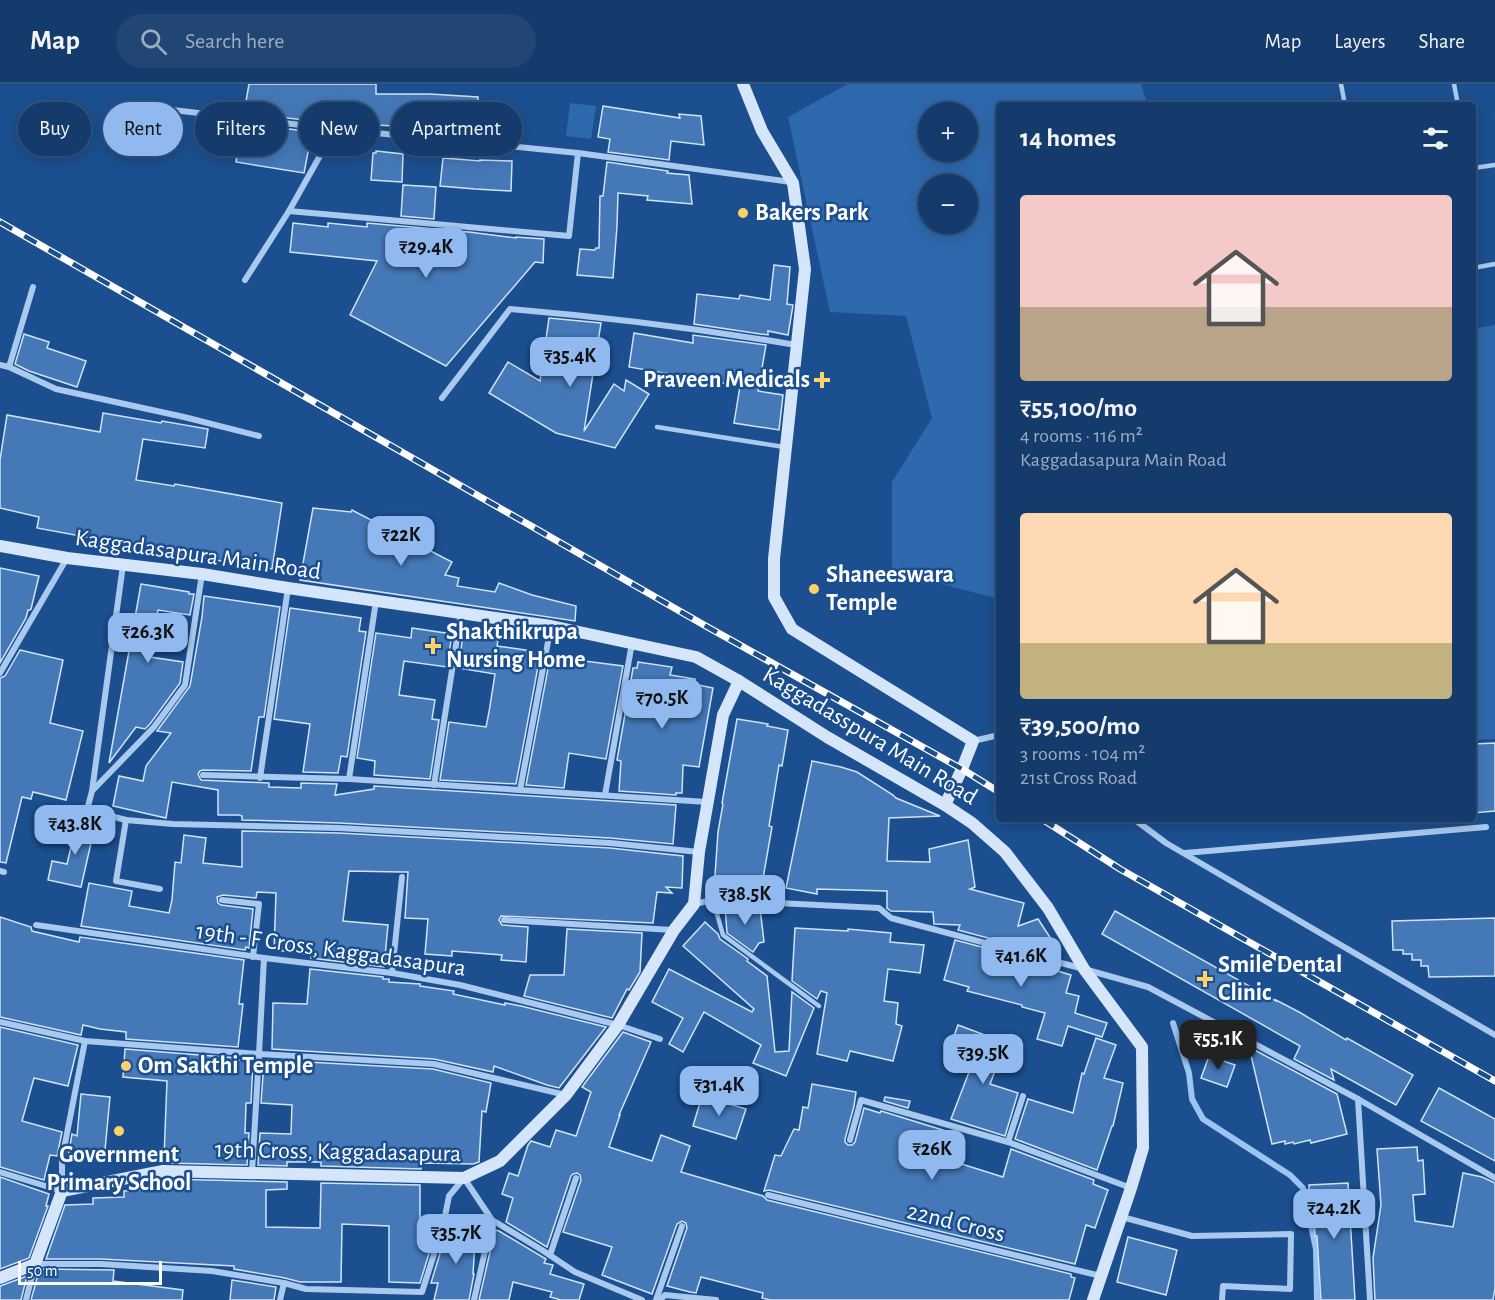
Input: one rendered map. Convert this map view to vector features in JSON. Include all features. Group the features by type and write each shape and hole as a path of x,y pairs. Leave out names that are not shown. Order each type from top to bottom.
{"street":[{"path":"744,84 762,131 793,183 805,269 774,559 774,597 792,629 973,741 996,736"},
{"path":"183,111 299,125"},
{"path":"379,133 578,153 793,183"},
{"path":"289,211 569,236 578,153"},
{"path":"245,280 289,211 320,156"},
{"path":"9,367 33,287"},
{"path":"442,398 510,309 569,314 797,345"},
{"path":"0,365 56,389 259,436"},
{"name":"Kaggadasapura Main Road","path":"0,546 67,558 202,574 551,626 696,657 739,681"},
{"path":"0,673 67,558"},
{"path":"123,565 92,791 87,810 126,820 172,824 339,828 598,842 699,852"},
{"path":"92,791 154,727 185,685 202,574"},
{"path":"260,778 288,588"},
{"path":"349,779 376,601"},
{"path":"434,785 461,613"},
{"path":"520,790 551,626"},
{"path":"605,795 632,644"},
{"path":"739,681 723,715 699,852 694,904 713,900 879,908 891,918 1148,987 1358,1100 1495,1178"},
{"name":"Kaggadasspura Main Road","path":"739,681 827,737 972,823 1005,852 1048,908 1084,969"},
{"path":"945,805 973,741"},
{"path":"203,775 349,779 707,802"},
{"path":"126,820 116,881 160,889"},
{"path":"1138,822 1166,843 1495,1035"},
{"path":"1185,853 1486,827"},
{"path":"392,973 402,877"},
{"path":"222,900 258,904 253,957"},
{"name":"19th Cross, Kaggadasapura","path":"62,1191 163,1170 464,1178 501,1161 566,1095 618,1025 674,930 694,904"},
{"path":"504,920 674,930"},
{"name":"19th - F Cross, Kaggadasapura","path":"36,925 253,957 392,973 460,985 618,1025 660,1039"},
{"path":"252,1172 264,958"},
{"path":"1084,969 1142,1047 1143,1148 1093,1300"},
{"path":"0,1022 85,1041 434,1064 566,1095"},
{"path":"26,1300 35,1264 62,1191 62,1159 85,1041"},
{"path":"1008,1142 1023,1096"},
{"path":"850,1140 861,1100 1008,1142 1131,1188"},
{"path":"1358,1100 1370,1300"},
{"path":"0,1172 62,1191"},
{"path":"0,1278 35,1264 101,1264 212,1271 306,1289 422,1292 443,1226 449,1196 464,1178 492,1220 575,1272 642,1300"},
{"path":"550,1255 576,1178"},
{"name":"22nd Cross","path":"768,1195 1101,1276"},
{"path":"1121,1217 1192,1236 1291,1234 1290,1289 1223,1286 1222,1300"},
{"path":"474,1300 492,1220"},
{"path":"658,1300 682,1226"},
{"path":"280,1300 284,1283"},
{"path":"370,1300 373,1290"},
{"path":"658,1300 665,1295 716,1300"}],"lane":[{"path":"1341,84 1344,102"},
{"path":"1454,84 1457,102"},
{"path":"1476,168 1495,165"},
{"path":"1476,267 1495,264"},
{"path":"657,427 786,447"},
{"path":"713,900 723,935 819,1006"}],"shaded area":[{"path":"848,84 1141,84 1147,102 996,102 996,598 892,571 892,482 932,418 906,316 830,312 788,117"},
{"path":"570,103 596,106 591,139 566,136"},
{"path":"1495,325 1495,739 1476,740 1476,328"}],"building":[{"path":"249,84 376,84 376,94 478,97 478,102 391,102 391,126 379,125 379,102 299,102 299,119 287,118 287,102 246,102"},
{"path":"603,106 680,118 679,114 701,116 704,145 671,141 669,160 608,152 610,139 598,137"},
{"path":"287,129 299,130 299,156 307,156 304,173 236,162 237,156 287,156"},
{"path":"379,151 391,153 391,156 403,156 402,182 371,180 373,156 379,156"},
{"path":"443,158 512,161 511,191 440,186"},
{"path":"607,162 689,175 692,204 647,200 648,196 618,193 613,278 577,275 580,249 599,248 600,196 603,196"},
{"path":"403,185 436,187 434,219 401,216"},
{"path":"293,223 328,227 328,223 367,227 367,223 544,239 543,263 535,262 446,366 350,315 377,261 290,252"},
{"path":"774,265 790,267 787,304 793,305 788,335 768,331 768,335 694,324 697,294 739,299 740,295 770,300"},
{"path":"549,318 601,323 584,431 614,384 624,391 626,380 649,394 615,448 556,433 489,393 508,362 540,381"},
{"path":"634,333 693,343 693,335 766,345 758,391 783,395 779,430 734,423 740,386 629,367"},
{"path":"24,334 49,342 47,348 86,361 77,387 15,364"},
{"path":"103,413 208,429 205,448 143,439 136,480 174,486 175,484 282,503 272,569 163,552 164,548 114,539 112,547 96,544 97,539 37,528 39,517 0,508 0,460 7,415 100,432"},
{"path":"313,508 351,512 352,510 452,562 445,575 459,578 457,586 495,592 499,583 532,595 576,606 575,621 300,580"},
{"path":"0,568 39,576 31,609 28,610 26,618 0,663"},
{"path":"141,584 194,594 190,615 158,610 150,657 183,662 180,683 150,724 145,729 136,727 109,763"},
{"path":"204,596 280,607 264,717 259,717 251,771 203,770 198,774 201,780 269,783 269,787 301,788 301,783 337,784 335,795 374,789 374,786 676,805 673,844 610,838 242,820 242,816 239,815 218,815 218,790 172,782 166,818 113,806 119,776 143,781 146,766 171,733 157,731 190,686"},
{"path":"290,608 361,618 359,631 366,632 347,757 341,756 338,773 303,772 310,724 274,719"},
{"path":"412,628 452,634 447,667 404,661 399,695 435,700 432,719 439,720 430,779 374,775 375,761 357,758 376,633 411,638"},
{"path":"463,636 498,640 497,646 532,651 532,655 540,656 516,784 440,780 449,722 486,727 489,712 495,674 458,668"},
{"path":"20,650 63,660 50,723 83,731 66,800 33,792 31,799 22,797 6,863 0,862 0,678 5,676"},
{"path":"550,658 585,664 585,661 623,666 606,759 569,753 564,788 526,785"},
{"path":"638,662 672,667 670,675 695,679 694,684 713,688 699,767 683,765 682,793 676,793 676,795 619,791 621,761 617,760 633,668 637,668"},
{"path":"737,719 788,730 782,766 779,765 769,826 772,827 762,884 758,883 759,897 729,896 734,891 714,890 718,832"},
{"path":"1495,743 1495,811 1476,813 1476,744"},
{"path":"812,761 857,772 896,798 940,816 889,818 887,861 930,862 929,849 968,840 975,887 970,889 1024,903 1018,926 1038,919 1059,951 1056,956 958,930 960,925 934,924 933,912 891,911 887,908 887,891 817,889 817,894 786,888"},
{"path":"78,817 96,821 81,887 48,880 52,861 67,864"},
{"path":"242,831 339,833 610,848 683,856 682,888 666,887 672,893 657,892 653,923 501,916 499,920 502,925 528,927 526,962 501,960 502,955 452,951 452,956 425,954 428,919 405,918 408,872 349,871 343,921 388,925 384,967 311,958 311,955 303,953 274,950 276,893 257,892 256,898 223,895 217,897 221,905 253,909 249,948 246,947 245,950 81,926 89,883 132,891 129,906 169,913 175,862 181,863 184,835 206,838 203,863 242,867"},
{"path":"725,906 760,908 764,942 759,943 753,952 727,933"},
{"path":"1115,911 1413,1075 1396,1105 1331,1069 1334,1080 1294,1059 1300,1046 1102,934"},
{"path":"0,917 31,927 32,931 79,942 80,937 244,960 239,1004 243,1004 238,1047 126,1039 126,1032 83,1025 81,1035 0,1017"},
{"path":"1495,918 1495,976 1429,977 1428,966 1421,966 1421,960 1412,960 1412,954 1403,954 1403,950 1393,950 1392,921"},
{"path":"705,922 718,934 720,939 767,976 775,1052 789,1051 792,992 814,1008 786,1076 753,1063 761,1045 704,1012 683,1052 669,1044 683,1018 652,1002 669,969 752,1012 754,1009 683,946"},
{"path":"795,928 891,933 890,942 924,945 920,973 888,969 884,1001 898,1003 896,1024 902,1026 893,1061 850,1051 847,1061 817,1054 827,993 821,991 817,999 792,981"},
{"path":"567,929 642,933 640,972 629,990 627,989 612,1018 524,996 530,975 564,975"},
{"path":"955,940 1050,965 1048,968 1071,975 1066,993 1079,996 1075,1013 1107,1023 1102,1037 1068,1026 1062,1046 1037,1039 1045,1013 967,991 969,987 944,980"},
{"path":"310,969 383,977 383,979 389,979 389,982 420,984 420,986 454,991 453,994 521,1006 606,1027 559,1088 494,1066 493,1072 434,1059 272,1049 273,1003 307,1004"},
{"path":"958,1025 1006,1043 990,1084 1018,1093 1005,1136 951,1119 976,1054 951,1044"},
{"path":"0,1027 78,1045 68,1086 34,1078 22,1121 62,1132 57,1156 50,1155 44,1180 0,1167"},
{"path":"623,1032 651,1042 619,1115 609,1147 652,1161 661,1135 690,1146 681,1172 763,1196 767,1200 1071,1274 1071,1277 1075,1278 1069,1300 770,1300 762,1298 763,1293 701,1277 696,1293 690,1292 667,1286 687,1228 686,1223 682,1221 677,1224 652,1294 602,1275 612,1247 563,1232 581,1180 577,1173 571,1176 547,1247 506,1222 513,1198 502,1194 509,1173 518,1176 531,1141 550,1147 556,1130 576,1136 591,1092 582,1087"},
{"path":"1096,1038 1116,1045 1104,1078 1123,1083 1113,1126 1097,1170 1015,1139 1028,1099 1073,1113 1082,1073 1084,1074"},
{"path":"1249,1047 1337,1094 1347,1134 1311,1143 1310,1140 1294,1144 1293,1142 1285,1144 1285,1141 1272,1144"},
{"path":"125,1049 253,1061 251,1103 246,1103 245,1133 249,1133 247,1165 166,1163 166,1158 164,1158 167,1081 123,1077"},
{"path":"1209,1056 1235,1065 1227,1087 1201,1078"},
{"path":"264,1061 433,1069 491,1083 486,1112 482,1111 479,1162 473,1164 421,1163 421,1169 321,1166 321,1162 287,1162 287,1166 258,1165 260,1133 291,1134 292,1105 261,1103"},
{"path":"812,1084 856,1092 845,1139 848,1145 855,1142 864,1108 959,1135 952,1161 1003,1177 1011,1149 1094,1180 1093,1184 1108,1190 1095,1228 1086,1225 1075,1264 769,1190 764,1191 775,1155 781,1156 794,1129 799,1130 803,1107 808,1108"},
{"path":"1439,1088 1495,1119 1495,1161 1421,1121"},
{"path":"81,1094 110,1097 104,1161 68,1157 72,1134 77,1136"},
{"path":"702,1096 746,1109 736,1139 693,1126"},
{"path":"885,1097 910,1101 908,1108 884,1101"},
{"path":"1417,1147 1418,1161 1423,1160 1425,1194 1413,1195 1415,1221 1453,1227 1463,1173 1482,1177 1495,1183 1493,1300 1375,1300 1373,1258 1381,1205 1377,1149"},
{"path":"0,1177 49,1194 46,1206 48,1206 29,1258 0,1269"},
{"path":"167,1179 287,1182 287,1189 266,1190 266,1227 320,1228 321,1183 420,1185 420,1245 431,1247 420,1283 389,1282 389,1226 342,1224 341,1282 300,1282 234,1269 234,1266 101,1259 46,1259 65,1205 93,1204 93,1198 124,1197 124,1191 167,1188"},
{"path":"1348,1183 1355,1300 1321,1300 1317,1236 1315,1236 1314,1212 1310,1212 1309,1185"},
{"path":"454,1220 476,1225 474,1274 469,1300 434,1300 438,1283 431,1283 441,1250 447,1251"},
{"path":"495,1230 546,1259 544,1263 553,1265 550,1274 584,1284 579,1300 561,1300 550,1297 552,1292 513,1282 509,1300 479,1300"},
{"path":"1128,1237 1177,1250 1166,1295 1117,1282"},
{"path":"41,1269 114,1270 113,1281 183,1290 182,1300 31,1300"},
{"path":"27,1276 21,1300 0,1300 0,1286"},
{"path":"232,1280 276,1287 274,1300 230,1300"}],"waterway":[{"path":"1173,1023 1189,1073 1192,1099 1203,1119 1290,1175 1303,1188 1316,1249 1317,1300"}],"railway":[{"path":"0,222 996,790"},
{"path":"1047,822 1120,869 1495,1081"}],"place":[{"name":"Bakers Park","path":"743,213"},
{"name":"Praveen Medicals","path":"822,380"},
{"name":"Shaneeswara Temple","path":"814,589"},
{"name":"Shakthikrupa Nursing Home","path":"433,646"},
{"name":"Smile Dental Clinic","path":"1205,979"},
{"name":"Om Sakthi Temple","path":"126,1066"},
{"name":"Government Primary School","path":"119,1131"}]}
